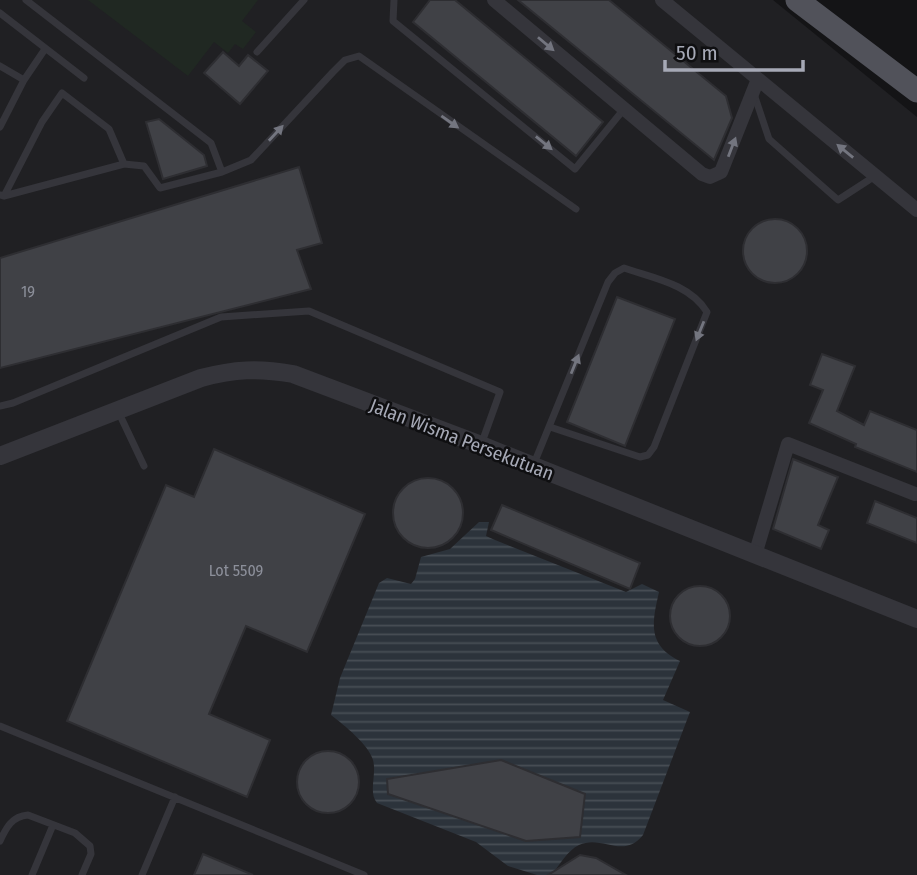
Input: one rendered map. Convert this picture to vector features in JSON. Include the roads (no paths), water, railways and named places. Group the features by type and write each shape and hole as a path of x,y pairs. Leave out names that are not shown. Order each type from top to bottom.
{"main road":[{"path":"804,0 917,90"}],"street":[{"path":"494,0 702,174 710,177 721,172 756,86"},
{"path":"662,0 756,86 917,210"},
{"name":"Jalan Wisma Persekutuan","path":"0,456 201,378 229,370 261,369 293,374 481,445 917,619"},
{"path":"755,555 788,444 915,494"}],"lane":[{"path":"26,0 211,144 222,172"},
{"path":"257,52 304,0"},
{"path":"394,0 393,21 575,169 624,109"},
{"path":"0,13 83,78"},
{"path":"0,127 24,79 45,49"},
{"path":"2,195 124,164 144,166 160,188 222,172 251,160 345,60 359,57 576,209"},
{"path":"0,66 24,79"},
{"path":"756,86 769,139 838,200 876,176"},
{"path":"2,195 42,122 62,93 109,129 124,164"},
{"path":"533,466 608,282 615,273 624,268 684,289 700,300 708,312 649,455 640,457 550,427"},
{"path":"0,406 221,317 309,311 499,391 481,445"},
{"path":"118,410 144,466"},
{"path":"0,726 364,875"},
{"path":"142,875 175,797"},
{"path":"0,841 6,828 20,816 28,815 75,833 90,846 91,854 82,875"},
{"path":"32,875 53,825"}]}
